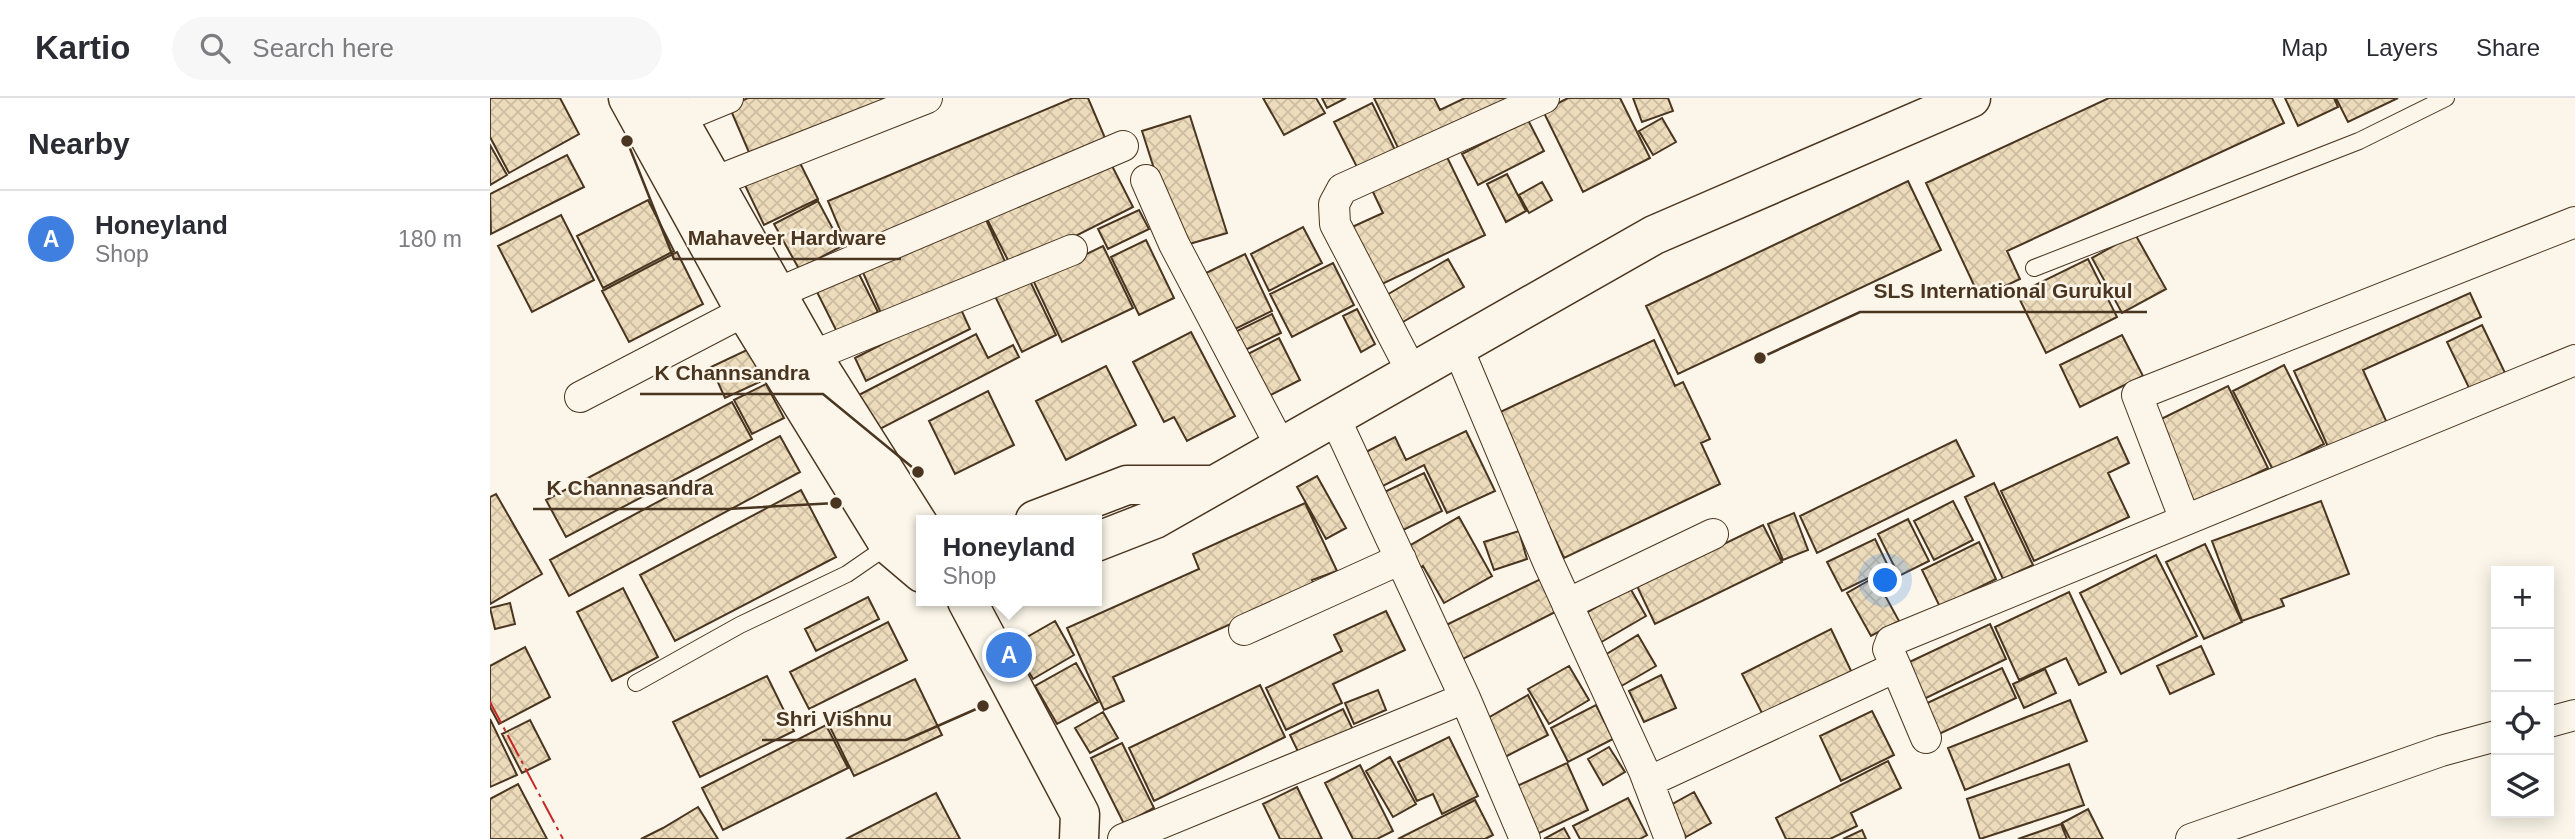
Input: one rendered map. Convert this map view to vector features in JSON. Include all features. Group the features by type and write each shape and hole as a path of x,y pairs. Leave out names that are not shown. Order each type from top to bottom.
{"main road":[{"path":"628,98 760,302 905,537 916,560"},
{"path":"1102,540 1155,519 1280,445 1654,235 1971,98"},
{"path":"671,108 714,182 760,302 812,356 823,406"},
{"path":"1048,515 1127,485 1210,485"},
{"path":"970,606 1080,814 1079,839"}],"street":[{"path":"671,108 728,98"},
{"path":"714,182 927,98"},
{"path":"1412,372 1335,224 1334,204 1342,189 1544,98"},
{"path":"580,397 760,302 1123,146"},
{"path":"1146,180 1174,244 1280,445"},
{"path":"2185,520 2137,395 2575,222"},
{"path":"812,356 1072,250"},
{"path":"1457,346 1567,604 1648,782 1670,839"},
{"path":"1926,738 1888,649 1891,642 2575,360"},
{"path":"1334,416 1465,698 1518,837"},
{"path":"1567,604 1713,534"},
{"path":"1244,630 1401,559"},
{"path":"1648,782 1896,667"},
{"path":"1123,839 1465,698"},
{"path":"2554,721 2575,715"},
{"path":"2207,836 2441,751 2491,737"}],"lane":[{"path":"2034,268 2359,141 2446,98"},
{"path":"636,683 740,625 847,575 905,537"}],"building":[{"path":"490,98 560,98 579,134 509,173 490,137"},
{"path":"748,98 904,98 751,157 729,106"},
{"path":"1073,98 1088,98 1108,145 850,254 828,201"},
{"path":"1263,98 1316,98 1325,113 1284,135"},
{"path":"1322,98 1346,98 1327,108"},
{"path":"1374,98 1434,98 1440,110 1465,98 1521,98 1402,156"},
{"path":"1568,98 1620,98 1650,158 1583,192 1543,111"},
{"path":"1633,98 1668,98 1673,111 1642,122"},
{"path":"2109,98 2272,98 2284,123 2007,251 2020,279 1980,298 1926,183"},
{"path":"2285,98 2334,98 2338,107 2298,126"},
{"path":"2336,98 2398,98 2348,122"},
{"path":"1372,103 1396,152 1359,171 1334,122"},
{"path":"1190,116 1227,233 1179,247 1142,131"},
{"path":"1662,118 1676,142 1653,155 1639,131"},
{"path":"1528,120 1544,151 1478,185 1462,154"},
{"path":"490,145 507,175 490,185"},
{"path":"795,153 818,199 764,225 742,179"},
{"path":"567,155 584,187 491,234 490,194"},
{"path":"1446,155 1485,235 1380,285 1352,227 1383,213 1372,190"},
{"path":"1107,156 1133,207 1012,268 986,217"},
{"path":"1507,174 1526,211 1506,222 1487,184"},
{"path":"1908,181 1941,250 1678,374 1646,306"},
{"path":"1542,182 1552,200 1529,213 1519,195"},
{"path":"648,200 674,251 603,288 577,236"},
{"path":"818,201 842,246 799,269 774,224"},
{"path":"1139,210 1149,229 1108,249 1098,229"},
{"path":"983,213 1007,266 884,320 861,268"},
{"path":"561,215 594,280 532,312 498,246"},
{"path":"1303,227 1322,263 1269,291 1251,254"},
{"path":"2135,234 2166,289 2122,313 2092,258"},
{"path":"1146,240 1174,298 1139,315 1111,257"},
{"path":"1103,246 1133,308 1062,342 1033,280"},
{"path":"677,252 703,304 629,342 602,291"},
{"path":"1245,254 1272,311 1231,331 1204,274"},
{"path":"1448,259 1464,287 1401,323 1385,296"},
{"path":"2088,259 2117,317 2046,353 2017,294"},
{"path":"1333,263 1354,305 1292,337 1270,294"},
{"path":"857,270 878,312 837,332 816,290"},
{"path":"1028,277 1056,335 1022,352 994,294"},
{"path":"2470,293 2481,317 2363,370 2387,423 2329,449 2294,371"},
{"path":"959,305 970,329 866,381 855,358"},
{"path":"1357,309 1375,344 1361,352 1343,316"},
{"path":"1272,314 1281,333 1241,352 1233,333"},
{"path":"2482,325 2506,375 2471,392 2447,342"},
{"path":"1191,332 1235,416 1187,441 1174,417 1164,422 1133,362"},
{"path":"976,334 988,358 1013,345 1019,357 876,431 857,396"},
{"path":"2122,335 2143,376 2080,407 2060,365"},
{"path":"1279,338 1300,380 1265,398 1244,356"},
{"path":"1654,340 1675,386 1683,382 1710,439 1701,443 1720,484 1564,558 1496,414"},
{"path":"751,348 766,379 725,398 711,367"},
{"path":"2284,365 2324,444 2273,470 2233,391"},
{"path":"1106,366 1136,425 1066,460 1036,401"},
{"path":"766,384 784,418 752,434 734,400"},
{"path":"2228,386 2268,468 2191,506 2153,423"},
{"path":"988,391 1014,445 955,474 929,421"},
{"path":"732,402 752,439 566,537 546,500"},
{"path":"1466,431 1495,491 1447,513 1424,465 1375,490 1358,456 1395,437 1406,460"},
{"path":"780,436 800,472 569,596 550,560"},
{"path":"2117,437 2129,463 2108,473 2129,517 2034,561 2001,491"},
{"path":"1956,440 1974,476 1817,553 1800,516"},
{"path":"1424,473 1442,511 1393,535 1374,497"},
{"path":"1317,476 1346,528 1326,539 1297,487"},
{"path":"1994,483 2033,565 2003,579 1965,497"},
{"path":"801,490 836,557 675,641 640,575"},
{"path":"496,494 542,574 490,604 490,497"},
{"path":"1953,501 1973,540 1934,560 1914,521"},
{"path":"2321,501 2349,574 2281,599 2284,606 2242,621 2212,541"},
{"path":"1305,503 1337,571 1312,580 1315,586 1113,677 1124,701 1104,710 1067,628 1199,569 1193,554"},
{"path":"1794,513 1808,550 1783,560 1768,524"},
{"path":"1459,517 1492,576 1444,603 1423,566 1416,571 1404,549"},
{"path":"1908,519 1929,561 1899,576 1878,534"},
{"path":"1763,525 1782,562 1655,624 1637,586"},
{"path":"1519,531 1527,559 1494,570 1484,542"},
{"path":"1875,539 1889,568 1842,591 1827,562"},
{"path":"1979,542 1996,579 1940,607 1922,570"},
{"path":"2205,544 2242,622 2204,639 2166,562"},
{"path":"2156,555 2197,636 2121,674 2080,593"},
{"path":"1547,576 1563,608 1457,662 1440,628"},
{"path":"1875,577 1899,621 1871,636 1847,593"},
{"path":"623,588 658,657 612,681 577,612"},
{"path":"1630,588 1646,616 1598,644 1581,616"},
{"path":"2069,592 2106,672 2079,685 2066,658 2019,680 1995,627"},
{"path":"868,597 879,619 816,651 805,629"},
{"path":"510,603 515,624 495,629 490,608"},
{"path":"1386,611 1405,650 1333,684 1342,703 1286,730 1266,688 1342,651 1334,635"},
{"path":"1055,621 1074,655 1033,679 1013,645"},
{"path":"888,622 907,660 809,709 790,672"},
{"path":"1990,624 2006,659 1920,701 1903,665"},
{"path":"1831,629 1854,677 1766,721 1742,674"},
{"path":"1638,635 1656,666 1618,688 1600,658"},
{"path":"2201,646 2214,674 2170,694 2157,666"},
{"path":"525,647 550,697 499,724 490,707 490,666"},
{"path":"1076,663 1098,702 1057,724 1035,686"},
{"path":"1569,666 1589,700 1549,724 1528,689"},
{"path":"2002,668 2016,698 1937,735 1923,705"},
{"path":"2045,669 2056,693 2024,708 2013,684"},
{"path":"1661,675 1676,708 1644,722 1629,691"},
{"path":"767,676 794,731 700,777 673,722"},
{"path":"915,679 942,735 854,776 827,721"},
{"path":"1260,685 1285,737 1154,801 1129,748"},
{"path":"1378,690 1386,710 1354,724 1345,703"},
{"path":"1528,695 1548,735 1497,761 1481,722"},
{"path":"2070,700 2087,741 1965,790 1948,748"},
{"path":"1596,705 1613,739 1568,762 1551,728"},
{"path":"1343,709 1355,734 1302,760 1290,735"},
{"path":"1872,711 1894,755 1841,781 1820,736"},
{"path":"1103,712 1118,738 1090,753 1075,728"},
{"path":"490,719 517,775 490,787"},
{"path":"530,720 550,759 522,773 502,734"},
{"path":"826,725 848,768 723,830 702,788"},
{"path":"1449,737 1478,796 1442,814 1433,794 1417,801 1398,762"},
{"path":"1122,743 1154,808 1124,824 1091,758"},
{"path":"1609,747 1625,772 1603,785 1588,759"},
{"path":"1390,757 1416,804 1393,817 1366,771"},
{"path":"1888,761 1901,788 1851,813 1857,826 1830,839 1786,839 1776,818"},
{"path":"1567,763 1588,810 1537,834 1515,787"},
{"path":"2069,764 2084,805 1980,839 1967,799"},
{"path":"1360,765 1393,831 1377,839 1353,839 1325,783"},
{"path":"518,784 547,839 490,839 490,799"},
{"path":"1297,787 1322,839 1280,839 1263,804"},
{"path":"1694,792 1711,823 1686,837 1669,806"},
{"path":"936,793 960,839 846,839"},
{"path":"1628,798 1647,835 1640,839 1580,839 1573,826"},
{"path":"1475,800 1493,835 1485,839 1398,839"},
{"path":"698,807 718,839 641,839 663,828"},
{"path":"2088,809 2103,839 2070,839 2062,823"},
{"path":"2061,824 2067,839 2018,839"},
{"path":"1564,828 1570,839 1544,839"},
{"path":"1862,830 1866,839 1843,839"}],"power":[{"path":"490,702 563,839"}],"place":[{"name":"Mahaveer Hardware","path":"627,141"},
{"name":"SLS International Gurukul","path":"1760,358"},
{"name":"K Channsandra","path":"918,472"},
{"name":"K Channasandra","path":"836,503"},
{"name":"Honeyland","path":"1009,655"},
{"name":"Shri Vishnu","path":"983,706"}]}
